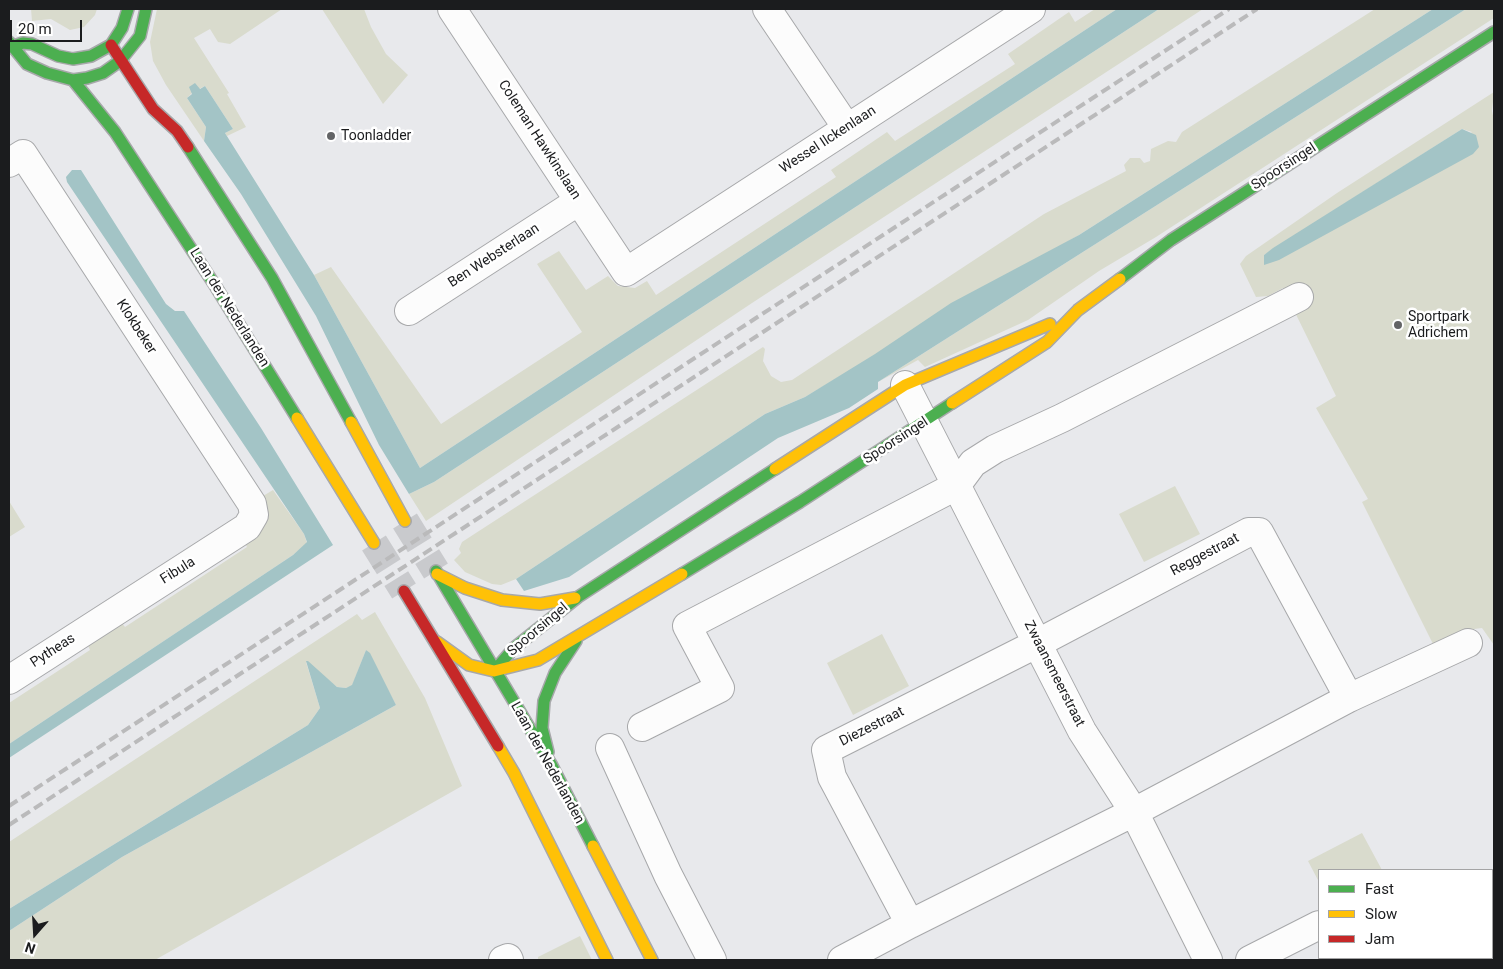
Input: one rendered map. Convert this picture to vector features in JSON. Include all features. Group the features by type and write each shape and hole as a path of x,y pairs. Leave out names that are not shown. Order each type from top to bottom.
{"main road":[{"path":"10,45 32,44 58,56 73,59 91,56 111,45 122,28 128,9"},
{"path":"10,45 28,64 47,73 73,80 102,74 120,61 136,42 144,25 146,9"},
{"name":"Spoorsingel","path":"494,671 538,660 578,638 800,502 1047,342 1078,310 1171,240 1494,32"},
{"path":"136,42 141,59"},
{"path":"111,45 153,109 177,132 272,278 405,521"},
{"name":"Laan der Nederlanden","path":"73,80 115,132 211,278 374,543"},
{"path":"168,106 176,119 177,132"},
{"name":"Spoorsingel","path":"494,671 514,648 578,597 905,385 1018,338 1078,310"},
{"name":"Laan der Nederlanden","path":"578,597 540,604 502,600 465,588 437,572 494,671 551,764 652,960"},
{"path":"404,591 437,642 514,773 607,960"},
{"path":"551,764 542,728 544,701 555,674 578,638"},
{"path":"437,642 468,665 494,671 491,689"},
{"path":"498,721 514,773"}],"street":[{"name":"Coleman Hawkinslaan","path":"452,9 626,272"},
{"path":"767,9 847,128"},
{"name":"Wessel Ilckenlaan","path":"626,272 1027,10"},
{"name":"Klokbeker","path":"9,163 24,154 252,504 254,515"},
{"name":"Ben Websterlaan","path":"409,311 579,201"},
{"path":"642,727 720,688 688,626 956,486 973,463 995,449 1062,418 1299,297"},
{"name":"Zwaansmeerstraat","path":"905,385 1082,731 1134,812 1208,960"},
{"name":"Fibula","path":"98,622 247,527 254,515"},
{"name":"Reggestraat","path":"1038,643 1249,532 1259,532 1349,698"},
{"name":"Pytheas","path":"9,680 98,622"},
{"name":"Diezestraat","path":"910,924 832,778 826,750 1038,643"},
{"path":"842,960 1134,812 1349,698 1468,643"},
{"path":"610,748 668,875 712,960"},
{"path":"1250,960 1318,926"}],"shaded area":[{"path":"31,9 97,9 95,15 84,27 70,30 51,19 32,21"},
{"path":"157,9 282,9 230,44 218,42 210,29 194,38 229,93 227,94 246,127 227,136 225,133 233,129 205,86 193,92 187,98 206,127 204,141 166,85 153,61 150,42"},
{"path":"322,9 364,9 371,27 386,54 408,75 383,104"},
{"path":"1095,9 1117,9 420,468 314,275 331,267 441,424 582,332 537,264 559,251 586,290 608,276 618,286 635,288 647,281 656,295 836,177 831,170 887,132 895,141 1015,64 1008,54 1069,12 1075,22"},
{"path":"1159,9 1203,9 752,303 426,521 409,494 434,482"},
{"path":"1375,9 1433,9 1079,235 805,397 765,414 516,579 501,585 492,584 465,572 454,560 461,553 459,549 462,542 763,347 765,349 763,361 771,376 781,382 792,380 1044,214 1126,171 1124,165 1130,158 1140,158 1144,163 1150,161 1151,149 1168,141 1176,142 1182,132"},
{"path":"1466,9 1494,9 1494,18 1156,237 1099,271 1028,320 925,367 918,360 878,382"},
{"name":"Sportpark Adrichem","path":"1494,92 1492,111 1494,120 1494,645 1482,628 1474,629 1436,650 1362,502 1368,499 1316,408 1336,396 1283,288 1268,296 1256,297 1240,264 1246,256 1337,193","holes":["1462,129 1472,132 1264,264 1264,255"]},
{"path":"1175,486 1200,534 1144,562 1119,514"},
{"path":"273,490 304,534 307,543 293,555 9,744 9,703 90,650 87,643 121,622 125,627 247,547 243,539 263,496"},
{"path":"9,501 25,527 9,537"},
{"path":"375,612 425,698 462,786 155,960 9,960 9,931 122,857 396,705 366,650 352,686 346,688 337,687 306,662 320,708 308,725 9,909 9,842 357,614 362,620"},
{"path":"882,634 909,686 853,715 827,663"},
{"path":"1362,833 1381,869 1318,869 1318,880 1308,861"},
{"path":"580,936 592,960 538,960 538,957"}],"water":[{"path":"1117,9 1159,9 434,482 409,494 379,445 316,316 241,194 204,141 206,127 187,98 192,94 189,87 195,83 200,89 205,86 233,129 225,133 314,275 420,468"},
{"path":"1433,9 1466,9 878,382 878,389 849,408 778,438 569,577 524,591 516,579 765,414 805,397 875,354 951,303 1079,235"},
{"path":"1462,129 1476,135 1479,147 1473,154 1279,260 1264,265 1264,255 1273,248"},
{"path":"72,170 81,170 166,304 175,311 184,311 261,428 333,545 9,758 9,744 293,555 307,542 304,534 67,182 66,177"},
{"path":"366,650 370,653 396,705 122,857 9,931 9,909 308,725 320,708 306,661 337,687 346,688 352,685"}],"tunnel":[{"path":"405,521 436,571"},
{"path":"374,543 404,591"}],"railway":[{"path":"9,806 1229,9"},
{"path":"9,825 1257,9"}],"traffic: fast":[{"path":"11,47 23,43 32,44 58,56 73,59 91,56 111,45 122,28 128,9"},
{"path":"9,42 27,64 47,73 73,80 87,78 103,73 120,61 140,36 146,9"},
{"path":"1120,279 1171,240 1494,32"},
{"path":"73,80 115,132 216,287 297,418"},
{"path":"188,147 272,278 351,422"},
{"path":"682,574 800,502 952,403"},
{"path":"494,671 514,648 578,597 775,469"},
{"path":"436,571 551,764 593,846"},
{"path":"548,752 542,728 544,701 555,673 576,641"}],"traffic: slow":[{"path":"952,403 1047,342 1078,310 1120,279"},
{"path":"775,469 905,385 1050,324"},
{"path":"297,418 374,543"},
{"path":"351,422 405,521"},
{"path":"437,574 465,588 502,600 540,604 575,598"},
{"path":"437,642 469,665 494,671 538,660 682,574"},
{"path":"498,746 514,773 607,960"},
{"path":"593,846 652,960"}],"traffic: jam":[{"path":"111,45 153,109 177,131 188,147"},
{"path":"404,591 498,746"}],"place":[{"name":"Toonladder","path":"331,136"},
{"name":"Sportpark Adrichem","path":"1398,325"}]}
